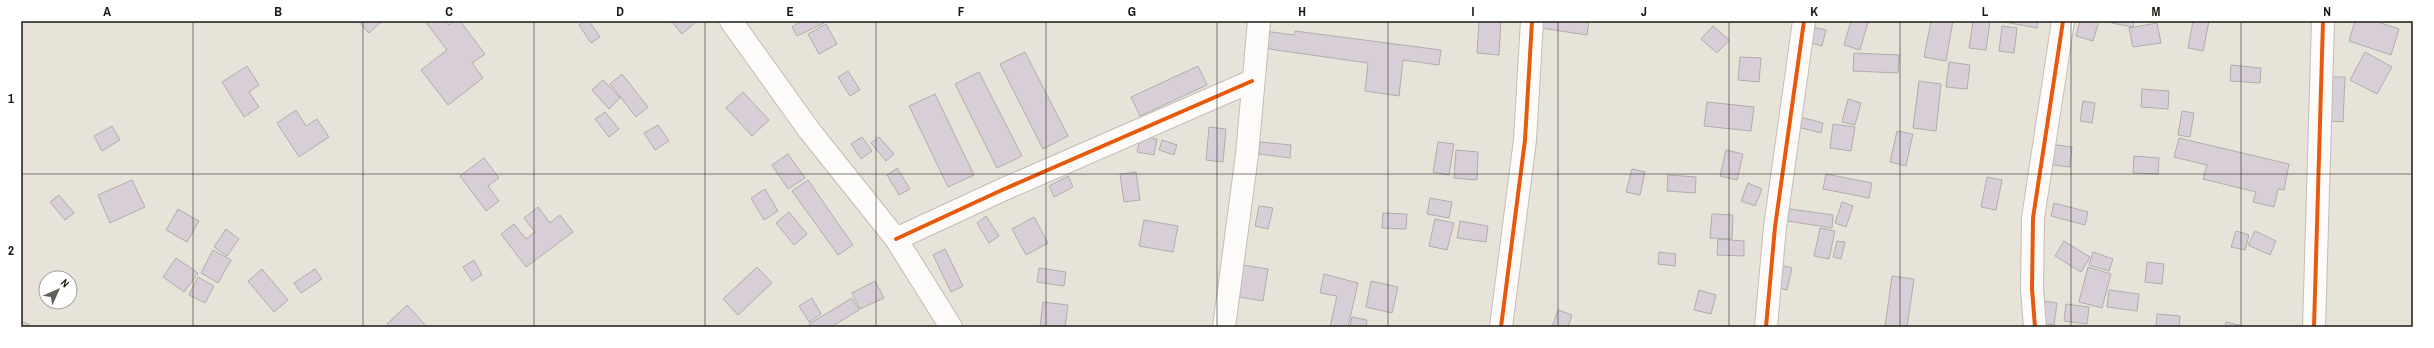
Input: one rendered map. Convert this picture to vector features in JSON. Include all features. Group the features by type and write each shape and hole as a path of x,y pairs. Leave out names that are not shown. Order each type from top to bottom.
{"street":[{"path":"732,21 809,130 896,239 951,327"},
{"path":"1224,327 1247,156 1252,81 1259,21"},
{"path":"1501,327 1525,140 1532,21"},
{"path":"1766,327 1775,227 1804,21"},
{"path":"2035,327 2032,289 2033,218 2063,21"},
{"path":"2314,327 2323,21"},
{"path":"896,239 1089,151 1252,81"}],"building":[{"path":"358,21 382,21 369,33"},
{"path":"425,21 446,21 449,25 454,21 460,21 485,54 472,63 483,78 448,105 421,70 447,50"},
{"path":"584,21 589,21 600,37 591,43 579,25"},
{"path":"671,21 697,21 682,34"},
{"path":"802,21 823,21 824,23 797,36 792,27"},
{"path":"1479,21 1501,21 1499,55 1477,53"},
{"path":"1535,21 1589,21 1587,35 1534,27"},
{"path":"1851,21 1868,22 1860,50 1844,45"},
{"path":"1931,21 1953,21 1946,61 1924,57"},
{"path":"1973,21 1990,21 1986,50 1969,48"},
{"path":"1999,21 2038,21 2037,28"},
{"path":"2080,21 2099,21 2093,41 2076,36"},
{"path":"2112,21 2134,21 2133,27 2112,23"},
{"path":"2193,21 2209,21 2203,51 2188,48"},
{"path":"2355,21 2382,21 2381,23 2399,29 2391,55 2349,41"},
{"path":"2157,23 2161,43 2133,47 2129,28"},
{"path":"826,24 837,44 819,54 808,34"},
{"path":"1713,26 1729,40 1717,53 1701,39"},
{"path":"1808,26 1826,30 1822,46 1804,41"},
{"path":"2002,26 2017,28 2014,53 1999,51"},
{"path":"1264,31 1294,35 1295,31 1441,50 1439,65 1403,60 1399,96 1365,91 1368,63 1262,48"},
{"path":"1025,52 1068,136 1043,149 1000,64"},
{"path":"2365,52 2392,67 2377,94 2350,80"},
{"path":"1854,53 1899,55 1898,73 1853,71"},
{"path":"1740,57 1761,58 1759,82 1738,80"},
{"path":"1949,62 1970,65 1967,89 1946,87"},
{"path":"2231,65 2261,68 2260,83 2230,81"},
{"path":"247,66 259,85 249,92 259,107 244,117 222,82"},
{"path":"1198,66 1207,85 1140,116 1131,97"},
{"path":"848,71 860,90 850,96 838,77"},
{"path":"979,72 1022,156 997,168 955,84"},
{"path":"622,74 648,107 636,117 610,84"},
{"path":"2332,77 2345,77 2343,122 2330,121"},
{"path":"603,80 620,98 609,109 592,90"},
{"path":"1919,81 1941,84 1936,131 1913,128"},
{"path":"2142,89 2169,91 2168,109 2141,107"},
{"path":"743,92 769,120 752,136 726,108"},
{"path":"935,94 974,175 948,187 909,106"},
{"path":"1848,99 1861,103 1855,125 1842,122"},
{"path":"2083,101 2095,103 2092,123 2080,121"},
{"path":"1707,102 1754,107 1751,131 1704,126"},
{"path":"296,110 306,126 317,119 329,137 299,157 277,123"},
{"path":"2182,111 2194,113 2190,137 2178,135"},
{"path":"605,112 619,129 609,137 595,119"},
{"path":"1800,117 1823,123 1821,133 1798,127"},
{"path":"1833,124 1855,127 1851,151 1830,148"},
{"path":"658,125 669,141 655,150 644,133"},
{"path":"112,126 120,140 102,151 94,136"},
{"path":"1209,127 1226,129 1223,162 1206,160"},
{"path":"1897,131 1913,134 1906,166 1890,162"},
{"path":"1141,136 1157,139 1154,155 1137,152"},
{"path":"862,137 872,151 861,159 851,144"},
{"path":"879,137 894,154 886,161 871,143"},
{"path":"2179,138 2289,164 2284,190 2278,189 2274,207 2253,202 2256,192 2203,179 2207,165 2174,157"},
{"path":"1162,140 1177,145 1174,155 1159,150"},
{"path":"1260,142 1291,145 1290,158 1259,154"},
{"path":"1438,142 1454,144 1449,175 1433,172"},
{"path":"2049,144 2072,147 2070,167 2046,164"},
{"path":"1456,150 1478,152 1477,180 1454,178"},
{"path":"1726,150 1743,154 1737,180 1720,176"},
{"path":"788,154 805,178 788,189 772,165"},
{"path":"2134,156 2159,158 2158,174 2133,173"},
{"path":"484,158 499,178 488,186 499,201 486,211 460,176"},
{"path":"897,168 910,189 899,195 887,175"},
{"path":"1632,169 1645,172 1640,195 1626,192"},
{"path":"1136,172 1140,200 1124,202 1120,174"},
{"path":"1826,174 1872,183 1869,198 1823,189"},
{"path":"1668,175 1696,177 1695,193 1667,191"},
{"path":"1068,176 1073,187 1054,197 1049,186"},
{"path":"1987,177 2002,180 1996,210 1981,207"},
{"path":"132,180 145,207 110,223 98,195"},
{"path":"808,180 853,245 838,255 792,191"},
{"path":"1748,183 1762,189 1755,206 1741,201"},
{"path":"765,189 778,211 764,220 751,198"},
{"path":"59,195 74,213 65,220 50,202"},
{"path":"1430,198 1452,202 1449,218 1427,214"},
{"path":"1842,202 1853,206 1846,227 1835,223"},
{"path":"2054,203 2088,212 2085,225 2051,216"},
{"path":"1259,206 1273,208 1268,229 1255,226"},
{"path":"538,207 550,223 560,215 573,232 526,267 501,234 514,224 526,239 535,232 524,218"},
{"path":"1783,208 1833,215 1832,228 1781,220"},
{"path":"178,209 199,221 187,242 166,230"},
{"path":"789,212 807,234 794,245 776,223"},
{"path":"1383,213 1407,214 1406,229 1382,228"},
{"path":"1712,214 1733,215 1732,239 1710,238"},
{"path":"986,216 999,236 989,243 977,223"},
{"path":"1034,217 1048,243 1026,255 1012,229"},
{"path":"1435,219 1454,223 1447,250 1429,246"},
{"path":"1144,220 1178,226 1173,252 1139,246"},
{"path":"1460,221 1488,226 1486,242 1457,238"},
{"path":"1820,228 1835,231 1829,259 1814,256"},
{"path":"226,229 239,239 227,256 214,247"},
{"path":"2236,231 2249,235 2245,250 2231,247"},
{"path":"2255,231 2276,241 2270,255 2248,245"},
{"path":"1718,239 1744,241 1744,256 1717,255"},
{"path":"1837,241 1845,242 1841,259 1833,257"},
{"path":"2064,241 2090,257 2081,272 2055,256"},
{"path":"945,249 963,286 951,292 933,255"},
{"path":"213,250 231,260 218,283 201,273"},
{"path":"1659,252 1676,254 1675,266 1658,264"},
{"path":"2093,252 2113,259 2109,271 2089,265"},
{"path":"176,258 198,273 184,292 163,277"},
{"path":"474,260 482,275 472,281 463,267"},
{"path":"2147,262 2164,264 2162,284 2145,282"},
{"path":"1243,265 1268,269 1263,301 1239,297"},
{"path":"1780,265 1792,268 1787,290 1775,287"},
{"path":"757,267 772,283 738,315 723,299"},
{"path":"2088,267 2111,274 2102,308 2079,302"},
{"path":"1039,268 1066,272 1064,286 1037,282"},
{"path":"262,269 288,300 274,312 248,281"},
{"path":"315,269 322,279 301,293 294,283"},
{"path":"1324,274 1358,283 1348,327 1330,327 1337,296 1320,293"},
{"path":"1892,276 1914,279 1907,327 1885,327"},
{"path":"198,277 214,286 205,303 189,295"},
{"path":"875,281 884,298 860,309 852,293"},
{"path":"1371,281 1398,287 1392,313 1366,307"},
{"path":"1699,290 1716,295 1711,314 1694,310"},
{"path":"2109,290 2139,294 2137,311 2107,307"},
{"path":"812,298 821,314 809,322 799,306"},
{"path":"852,298 859,310 831,327 811,327 809,324"},
{"path":"2044,301 2057,303 2054,325 2041,323"},
{"path":"1043,302 1068,305 1065,327 1040,327"},
{"path":"2066,304 2089,307 2087,324 2064,321"},
{"path":"407,305 427,327 390,327 387,324"},
{"path":"1558,310 1572,315 1568,327 1552,327"},
{"path":"2157,314 2180,316 2179,327 2156,327"},
{"path":"1352,317 1367,320 1366,327 1350,327"},
{"path":"21,321 30,325 29,327 21,327"},
{"path":"2226,322 2243,326 2243,327 2225,327"}],"cycle path":[{"path":"1501,327 1525,140 1532,21"},
{"path":"1766,327 1775,227 1804,21"},
{"path":"2035,327 2032,289 2033,218 2063,21"},
{"path":"2314,327 2323,21"},
{"path":"896,239 1002,190 1252,81"}]}
